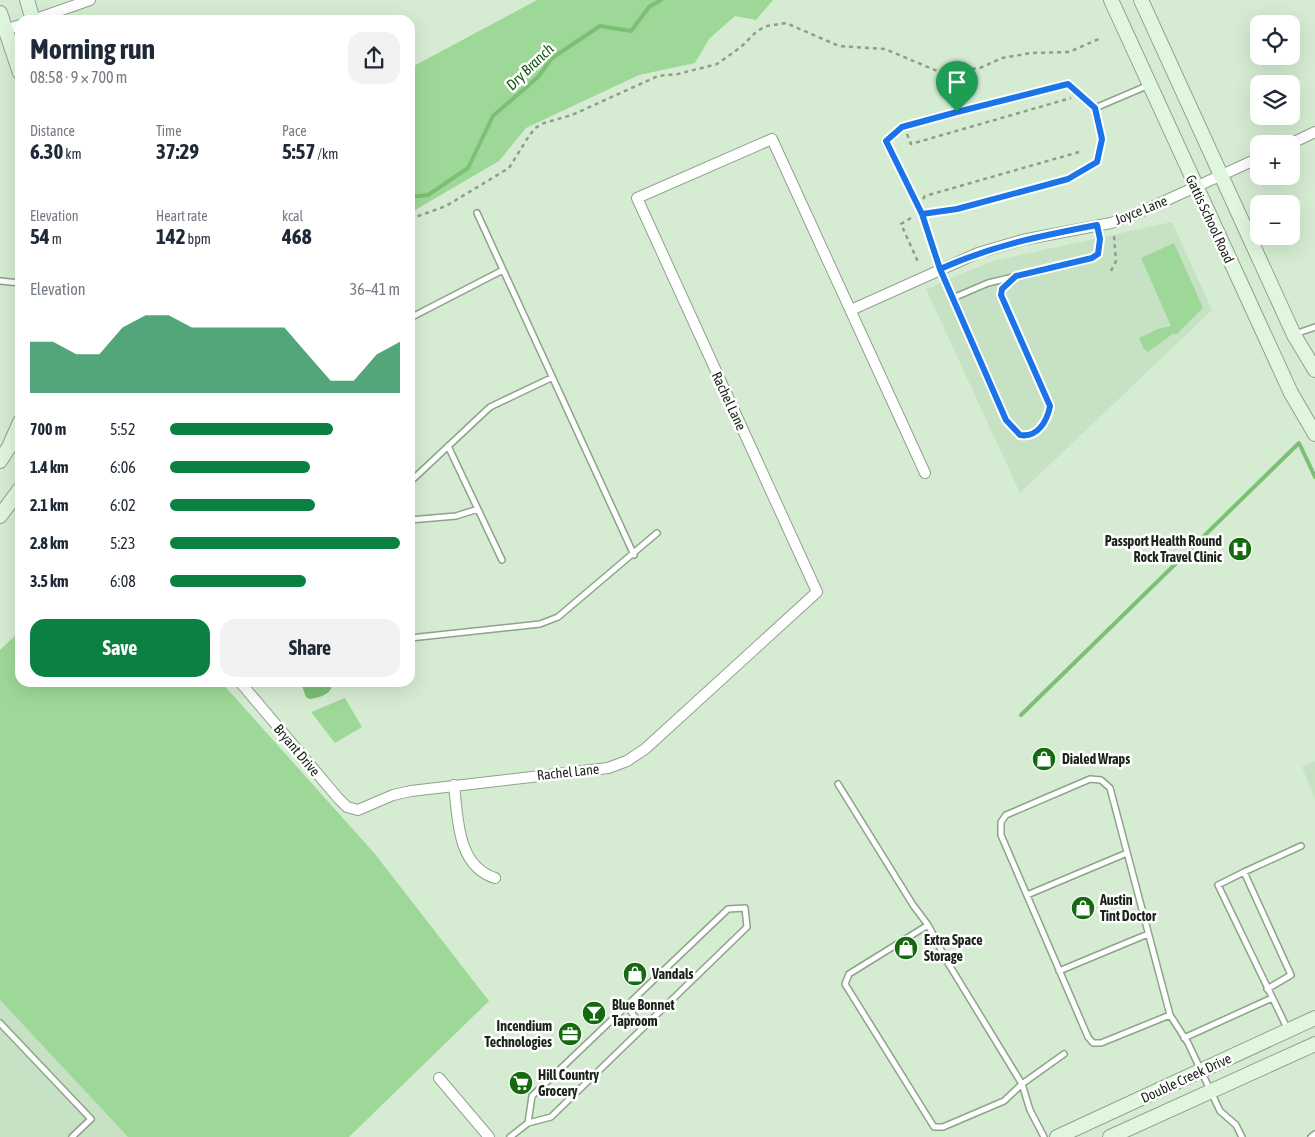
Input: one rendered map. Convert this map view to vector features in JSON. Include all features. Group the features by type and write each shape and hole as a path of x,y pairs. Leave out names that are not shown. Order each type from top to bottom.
{"main road":[{"path":"27,0 32,15"},
{"name":"Gattis School Road","path":"1111,0 1290,393 1315,434"},
{"name":"Gattis School Road","path":"1141,0 1294,335 1315,370"},
{"path":"0,13 3,31 15,61"},
{"path":"0,460 15,433"},
{"path":"0,516 15,496"},
{"name":"Double Creek Drive","path":"1057,1137 1315,1018"},
{"name":"Double Creek Drive","path":"1110,1137 1315,1044"}],"street":[{"path":"47,15 90,0"},
{"path":"3,31 15,27"},
{"path":"1300,139 1315,132"},
{"name":"Rachel Lane","path":"358,810 393,795 454,785 608,768 627,761 644,749 817,592 637,198 772,138 925,473"},
{"name":"Joyce Lane","path":"851,310 978,252 1022,240 1097,225 1145,210 1250,162"},
{"name":"Bryant Drive","path":"244,687 338,798 347,807 358,810"},
{"path":"454,785 465,851 472,865 485,875 495,878"},
{"path":"439,1078 489,1137"}],"lane":[{"path":"922,214 957,209 1068,179 1097,162 1102,139 1095,108 1068,84 902,127 886,141 922,214 940,269 1006,420 1020,435 1028,437 1038,431 1046,421 1050,406 1001,295 1002,289 1016,276"},
{"path":"1095,108 1149,84"},
{"path":"477,213 551,378 634,555"},
{"path":"953,298 988,283 1092,258 1098,254 1100,239 1097,225"},
{"path":"415,315 503,270"},
{"path":"0,282 15,283"},
{"path":"1294,335 1315,327"},
{"path":"415,477 490,407 551,378"},
{"path":"448,446 502,560"},
{"path":"415,520 456,516 478,509"},
{"path":"415,637 540,624 558,617 634,555 657,533"},
{"path":"1170,1015 1101,1043 1093,1043 1088,1037 1002,834 1001,822 1006,815 1090,779 1101,780 1110,788 1170,1015 1201,1070 1220,1111 1236,1125 1242,1137"},
{"path":"838,784 928,926 948,963 1022,1084 1030,1110 1044,1137"},
{"path":"1288,1031 1218,885 1300,846"},
{"path":"1027,895 1127,853"},
{"path":"1244,872 1291,975 1268,989"},
{"path":"510,1137 528,1123 551,1118 747,927 745,908 728,909 532,1096 528,1123"},
{"path":"928,926 849,974 845,984 934,1128 942,1127 1004,1100 1022,1084 1064,1054"},
{"path":"1059,971 1148,934"},
{"path":"1184,1038 1272,998"},
{"path":"626,1006 642,1028"},
{"path":"0,1023 90,1119 72,1137"},
{"path":"1311,1137 1315,1134"}],"path":[{"path":"415,217 446,206 509,168 531,134 544,122 572,115 658,76 678,74 717,64 741,47 757,31 767,26 786,22 839,46 885,49 942,72 980,68 1002,58 1031,52 1069,52 1101,38"},
{"path":"907,134 911,144 1072,98"},
{"path":"922,200 925,196 1079,152"},
{"path":"911,218 901,224 918,262"},
{"path":"1111,271 1116,261 1114,236"}],"shaded area":[{"path":"537,0 773,0 756,20 735,16 709,39 695,63 639,75 526,128 499,161 415,210 415,65"},
{"path":"1172,222 1212,310 1020,493 926,289 993,261"},
{"path":"1174,243 1203,308 1176,335 1174,333 1148,352 1144,349 1139,338 1158,329 1171,326 1141,258"},
{"path":"15,636 15,687 226,687 375,854 489,1001 349,1137 128,1137 0,1000 0,650"},
{"path":"302,687 332,687 329,692 320,697 310,699 306,697"},
{"path":"345,698 362,727 335,743 311,712"},
{"path":"1315,761 1315,799 1302,767"},
{"path":"0,1000 128,1137 0,1137"}],"waterway":[{"name":"Dry Branch","path":"415,196 428,195 468,168 493,116 538,77 552,58 600,26 631,31 649,7 661,0"},
{"path":"1021,715 1299,443 1315,477"}],"place":[{"name":"Passport Health Round Rock Travel Clinic","path":"1240,549"},
{"name":"Dialed Wraps","path":"1044,759"},
{"name":"Austin Tint Doctor","path":"1083,908"},
{"name":"Extra Space Storage","path":"906,948"},
{"name":"Vandals","path":"635,974"},
{"name":"Blue Bonnet Taproom","path":"594,1013"},
{"name":"Incendium Technologies","path":"570,1034"},
{"name":"Hill Country Grocery","path":"521,1083"}],"route":[{"path":"957,112 902,127 886,141 922,214 940,269 1006,420 1020,435 1028,437 1038,431 1046,421 1050,406 1001,295 1002,289 1016,276 1092,258 1098,254 1100,239 1097,225 1022,240 978,252 940,269 936,254 922,214 957,209 1068,179 1097,162 1102,139 1095,108 1068,84 957,112"}]}
